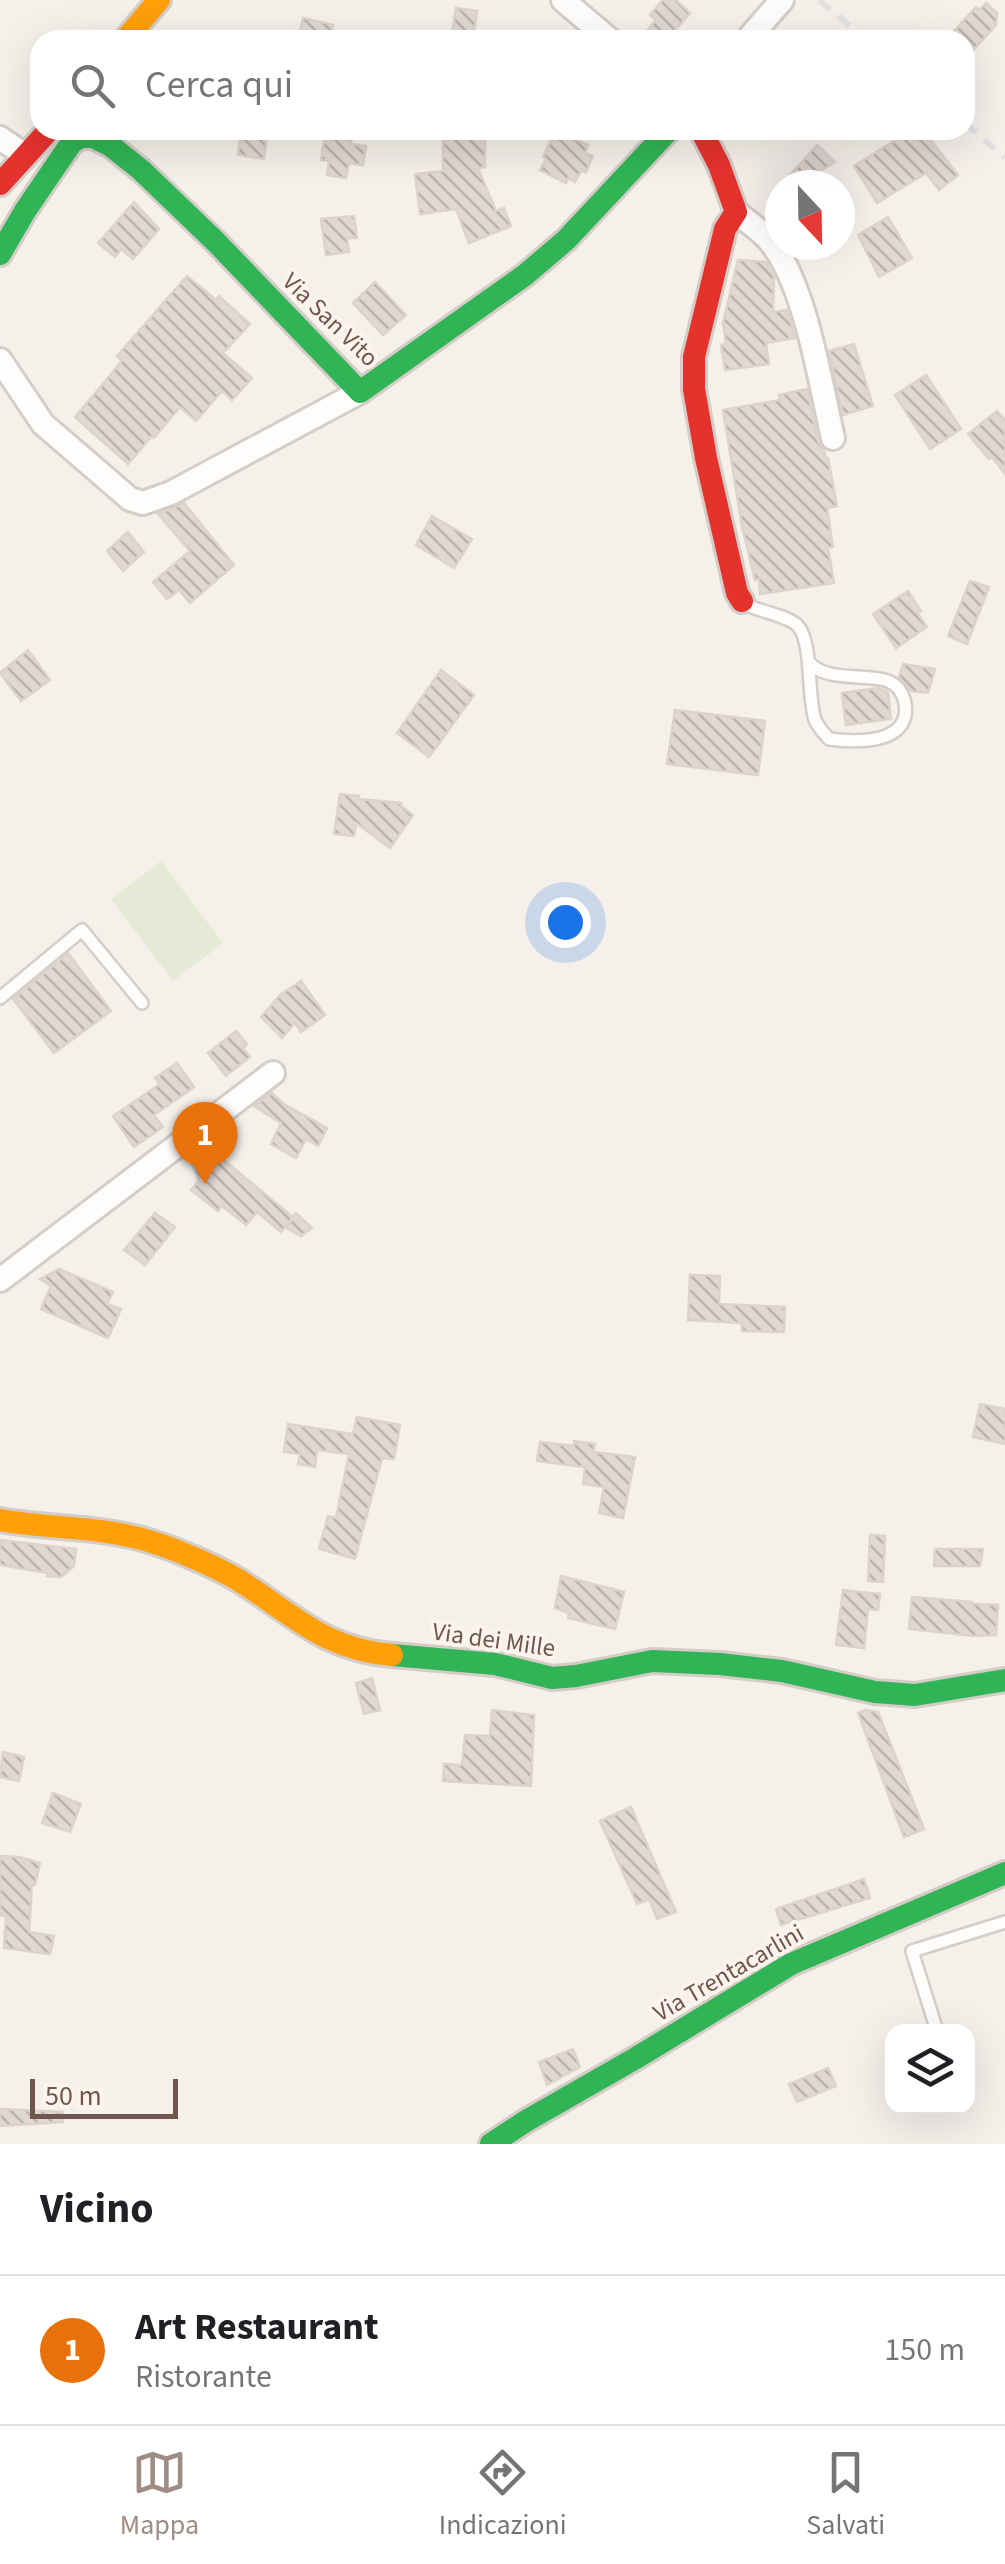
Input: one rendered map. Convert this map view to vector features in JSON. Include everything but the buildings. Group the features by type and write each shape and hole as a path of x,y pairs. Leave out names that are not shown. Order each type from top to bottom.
{"street":[{"path":"134,30 159,0"},
{"path":"563,0 598,30"},
{"path":"756,30 782,0"},
{"path":"0,138 25,155"},
{"path":"0,184 39,140"},
{"path":"0,254 78,140"},
{"name":"Via San Vito","path":"88,140 106,144 142,171 199,224 360,392 524,276 566,240 660,140"},
{"path":"124,140 142,171"},
{"path":"706,140 736,212 767,238 785,263 810,334 833,438"},
{"path":"736,212 725,229 694,358 694,389 736,593 742,601"},
{"path":"0,360 42,424 130,499 143,503 171,494 360,392"},
{"path":"0,1280 273,1073"},
{"name":"Via dei Mille","path":"0,1520 114,1532 153,1542 239,1580 308,1629 373,1653 495,1664 552,1678 652,1661 720,1664 782,1671 875,1692 915,1695 1005,1680"},
{"name":"Via Trentacarlini","path":"491,2144 756,1982 1005,1873"}],"lane":[{"path":"742,601 796,623 801,629 816,724 829,739 852,742 886,736 902,726 906,711 903,698 890,682 829,674 814,669 808,662"},
{"path":"0,998 82,930 142,1003"},
{"path":"935,2024 912,1951 1005,1922"}],"green space":[{"path":"161,861 223,943 173,981 111,899"}],"railway":[{"path":"819,0 855,30"},
{"path":"975,132 1005,158"}],"traffic: fast":[{"path":"0,254 25,211 76,140"},
{"path":"99,140 141,170 216,242 360,392 525,275 566,240 660,140"},
{"path":"392,1655 495,1664 552,1678 652,1661 720,1664 782,1671 875,1692 915,1695 1005,1680"},
{"path":"491,2144 791,1964 1005,1873"}],"traffic: slow":[{"path":"134,30 159,0"},
{"path":"0,1520 115,1533 162,1545 234,1578 329,1639 392,1655"}],"traffic: jam":[{"path":"0,184 40,140"},
{"path":"706,140 736,212 725,229 694,357 694,389 706,458 742,601"}],"place":[{"name":"Art Restaurant","path":"205,1184"}]}
